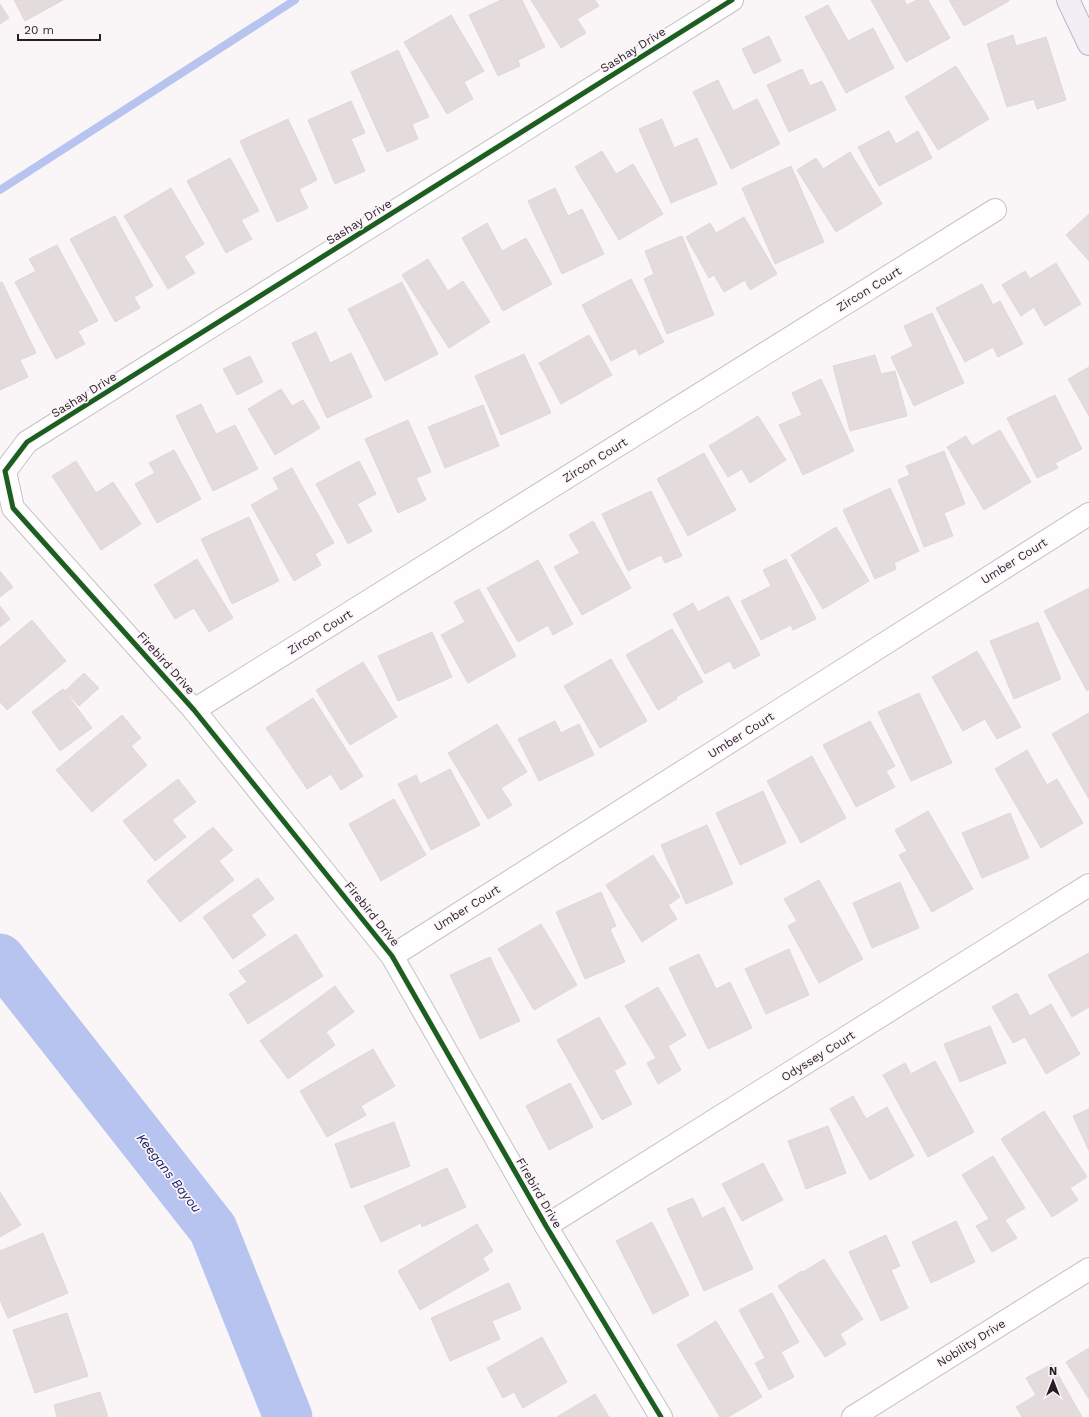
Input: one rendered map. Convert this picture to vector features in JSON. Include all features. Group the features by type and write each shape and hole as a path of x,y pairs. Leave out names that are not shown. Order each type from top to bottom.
{"main road":[{"path":"1068,0 1089,44"}],"street":[{"name":"Sashay Drive","path":"5,471 27,442 732,0"},
{"name":"Zircon Court","path":"194,710 995,210"},
{"name":"Firebird Drive","path":"5,471 13,508 194,710 392,956 546,1226 661,1417"},
{"name":"Umber Court","path":"392,956 1089,514"},
{"name":"Odyssey Court","path":"546,1226 1089,885"},
{"name":"Nobility Drive","path":"853,1417 1089,1269"}],"building":[{"path":"14,0 63,0 25,21"},
{"path":"501,0 522,0 545,47 518,60 520,66 498,76 469,15"},
{"path":"531,0 595,0 599,6 577,19 586,33 561,48"},
{"path":"871,0 904,0 907,5 917,0 928,0 950,38 906,62"},
{"path":"949,0 1009,0 1009,1 964,26"},
{"path":"0,4 9,18 0,24"},
{"path":"828,5 848,41 873,28 894,68 846,93 805,17"},
{"path":"451,15 484,71 464,82 473,99 447,114 404,42"},
{"path":"1013,35 1016,46 1046,37 1066,100 1037,109 1034,99 1007,107 987,44"},
{"path":"769,36 781,61 754,74 742,49"},
{"path":"398,50 429,117 412,124 418,139 387,152 351,72"},
{"path":"956,66 989,119 938,150 905,97"},
{"path":"802,69 810,86 822,81 836,110 789,132 767,85"},
{"path":"718,80 733,111 757,99 780,144 731,169 693,92"},
{"path":"351,101 365,133 351,139 365,171 335,184 308,120"},
{"path":"288,119 317,180 299,189 308,208 277,222 240,141"},
{"path":"662,119 674,148 697,138 717,184 671,203 639,129"},
{"path":"889,131 896,144 918,131 932,158 879,186 858,147"},
{"path":"602,151 616,174 633,164 663,214 619,240 575,167"},
{"path":"850,152 882,204 836,232 797,170 816,158 823,169"},
{"path":"230,158 259,211 241,220 252,239 226,253 187,181"},
{"path":"791,166 824,242 775,264 742,188"},
{"path":"171,188 204,244 184,256 195,273 168,289 124,216"},
{"path":"555,188 568,216 582,209 604,254 562,274 528,201"},
{"path":"1089,214 1089,261 1066,235"},
{"path":"115,216 153,286 134,297 140,308 115,322 70,239"},
{"path":"744,217 777,274 750,290 745,280 724,292 714,275 709,278 686,237 710,223 716,233"},
{"path":"487,223 502,251 526,238 552,284 503,311 462,238"},
{"path":"682,236 714,315 667,334 644,279 654,274 645,251"},
{"path":"57,245 98,321 78,331 85,344 56,359 15,282 36,271 29,259"},
{"path":"428,259 448,291 463,281 490,322 449,348 402,275"},
{"path":"1056,263 1081,304 1045,326 1034,307 1021,316 1002,285 1025,271 1030,279"},
{"path":"631,279 664,342 639,355 636,348 611,361 582,305"},
{"path":"2,282 36,353 20,360 28,377 0,390 0,283"},
{"path":"402,282 438,354 385,381 348,309"},
{"path":"982,284 993,305 1000,301 1023,344 998,357 993,347 965,362 936,308"},
{"path":"932,313 964,383 914,406 891,357 913,346 904,326"},
{"path":"316,332 330,363 351,353 372,397 327,418 292,343"},
{"path":"589,335 612,375 561,404 539,363"},
{"path":"524,354 551,413 501,435 475,376"},
{"path":"875,355 881,374 895,371 907,416 850,431 833,366"},
{"path":"250,356 263,382 237,395 223,369"},
{"path":"1089,367 1089,416 1068,379"},
{"path":"821,379 854,451 803,475 779,425 802,415 792,393"},
{"path":"281,389 292,406 303,400 320,428 275,455 248,409"},
{"path":"1055,395 1082,449 1055,463 1058,468 1037,478 1007,418"},
{"path":"201,404 216,434 235,425 258,469 213,491 176,416"},
{"path":"483,405 499,446 445,468 428,427"},
{"path":"758,416 786,460 750,483 742,469 728,477 709,446"},
{"path":"408,420 431,472 416,478 426,500 398,513 365,439"},
{"path":"1000,430 1031,482 984,510 947,447 966,436 972,446"},
{"path":"174,450 201,499 157,523 135,484 155,473 149,463"},
{"path":"944,451 965,504 944,513 953,536 924,547 898,480 910,475 906,466"},
{"path":"704,453 736,510 688,536 657,479"},
{"path":"76,461 96,493 113,482 141,524 101,550 52,476"},
{"path":"359,461 376,494 357,504 372,531 348,544 316,484"},
{"path":"292,468 334,543 315,554 321,565 294,581 251,505 279,489 273,478"},
{"path":"890,488 919,551 894,563 896,569 875,579 843,510"},
{"path":"651,491 682,556 665,563 661,555 628,571 602,514"},
{"path":"249,517 279,581 232,604 201,539"},
{"path":"593,521 631,588 582,615 554,567 580,553 569,535"},
{"path":"836,527 869,581 823,609 791,555"},
{"path":"197,559 233,618 209,632 194,608 175,619 154,585"},
{"path":"786,559 816,619 793,630 791,625 761,640 741,601 771,586 763,570"},
{"path":"538,560 573,624 553,635 548,625 518,642 487,588"},
{"path":"0,571 13,587 0,597"},
{"path":"1089,588 1089,689 1087,691 1044,611"},
{"path":"479,589 516,656 468,683 441,635 465,622 454,602"},
{"path":"728,596 760,655 734,669 730,661 705,674 673,614 693,603 698,612"},
{"path":"0,606 10,619 0,627"},
{"path":"32,620 66,661 7,710 0,702 0,647"},
{"path":"1038,622 1061,679 1014,699 990,641"},
{"path":"672,629 703,682 676,697 677,699 658,710 626,655"},
{"path":"432,632 452,677 398,701 378,656"},
{"path":"977,651 1021,727 997,739 985,719 963,731 932,677"},
{"path":"611,659 647,721 600,748 564,686"},
{"path":"363,662 397,717 350,745 316,690"},
{"path":"84,673 99,688 79,706 65,691"},
{"path":"63,689 92,728 60,751 32,712"},
{"path":"919,693 952,763 911,781 878,712"},
{"path":"313,698 363,776 341,790 331,774 307,789 266,728"},
{"path":"1089,713 1089,799 1052,734"},
{"path":"122,715 141,738 131,746 147,765 92,812 56,770"},
{"path":"555,721 561,733 579,724 594,755 539,781 518,739"},
{"path":"870,721 895,766 886,771 895,787 856,807 823,745"},
{"path":"497,724 527,772 501,788 512,805 488,819 448,753"},
{"path":"1027,750 1047,785 1057,779 1083,823 1041,848 995,769"},
{"path":"812,756 846,818 801,843 767,781"},
{"path":"450,769 480,825 431,850 398,784 416,775 420,784"},
{"path":"178,779 196,802 172,820 186,837 155,861 123,821"},
{"path":"763,791 786,843 740,865 716,813"},
{"path":"394,799 426,855 381,881 349,824"},
{"path":"928,811 973,889 932,912 899,855 907,851 895,830"},
{"path":"1010,813 1029,858 982,878 962,833"},
{"path":"707,825 733,884 686,904 661,845"},
{"path":"213,827 233,850 219,861 234,880 180,922 147,881"},
{"path":"653,855 680,897 668,905 677,919 642,942 606,885"},
{"path":"258,878 274,899 251,915 266,935 233,959 203,917"},
{"path":"819,880 863,959 819,983 788,926 797,921 784,899"},
{"path":"900,882 919,928 872,948 853,903"},
{"path":"601,892 616,926 610,929 625,962 585,979 556,912"},
{"path":"541,924 577,985 534,1010 498,949"},
{"path":"296,934 323,976 248,1024 229,994 247,982 239,971"},
{"path":"789,949 809,995 766,1014 745,969"},
{"path":"1089,953 1089,1007 1072,1017 1048,975"},
{"path":"699,954 716,989 730,982 752,1028 708,1049 669,968"},
{"path":"490,957 520,1021 480,1039 450,975"},
{"path":"335,986 354,1012 326,1032 335,1045 288,1079 260,1041"},
{"path":"658,987 686,1035 668,1046 681,1070 658,1084 647,1063 656,1058 625,1006"},
{"path":"1017,993 1030,1016 1051,1004 1080,1054 1046,1074 1025,1037 1013,1043 992,1007"},
{"path":"599,1017 626,1064 614,1071 632,1104 602,1120 557,1040"},
{"path":"990,1026 1006,1063 960,1082 944,1044"},
{"path":"373,1049 395,1086 361,1106 366,1115 327,1137 300,1091"},
{"path":"935,1061 974,1132 928,1157 883,1075 905,1063 911,1074"},
{"path":"570,1083 593,1127 549,1150 526,1106"},
{"path":"853,1096 866,1119 887,1107 914,1156 870,1180 830,1109"},
{"path":"1089,1109 1089,1151 1073,1116"},
{"path":"1044,1111 1087,1177 1070,1188 1078,1200 1052,1217 1001,1139"},
{"path":"394,1122 410,1166 351,1188 335,1144"},
{"path":"828,1126 846,1173 806,1189 788,1141"},
{"path":"993,1156 1025,1208 1005,1220 1017,1238 992,1252 976,1226 989,1219 962,1175"},
{"path":"763,1163 783,1200 742,1221 722,1184"},
{"path":"447,1168 466,1207 422,1227 421,1223 381,1242 364,1206"},
{"path":"0,1192 21,1225 0,1237"},
{"path":"693,1198 702,1218 724,1207 753,1269 704,1291 667,1209"},
{"path":"956,1221 975,1262 931,1283 912,1242"},
{"path":"652,1222 689,1295 653,1314 616,1241"},
{"path":"477,1224 493,1251 483,1258 489,1270 420,1310 398,1271"},
{"path":"43,1233 68,1293 8,1318 0,1300 0,1251"},
{"path":"886,1235 900,1266 891,1270 908,1308 881,1321 849,1252"},
{"path":"824,1259 863,1319 840,1334 846,1344 825,1357 778,1286"},
{"path":"509,1283 521,1309 492,1321 500,1339 450,1361 431,1318"},
{"path":"772,1293 799,1342 781,1352 794,1377 769,1390 755,1363 765,1358 739,1310"},
{"path":"67,1313 88,1376 35,1393 13,1330"},
{"path":"716,1321 762,1397 728,1417 720,1417 677,1345"},
{"path":"542,1337 567,1382 523,1408 514,1392 503,1398 487,1368"},
{"path":"1089,1348 1089,1399 1066,1362"},
{"path":"1052,1364 1082,1417 1022,1417 1016,1407 1036,1395 1026,1378"},
{"path":"100,1392 108,1417 57,1417 54,1405"},
{"path":"595,1394 609,1417 557,1417"}],"waterway":[{"path":"0,190 295,0"},
{"name":"Keegans Bayou","path":"0,958 213,1229 288,1417"}],"cycle path":[{"path":"661,1417 546,1226 392,956 194,710 13,508 5,471 27,442 732,0"}]}
